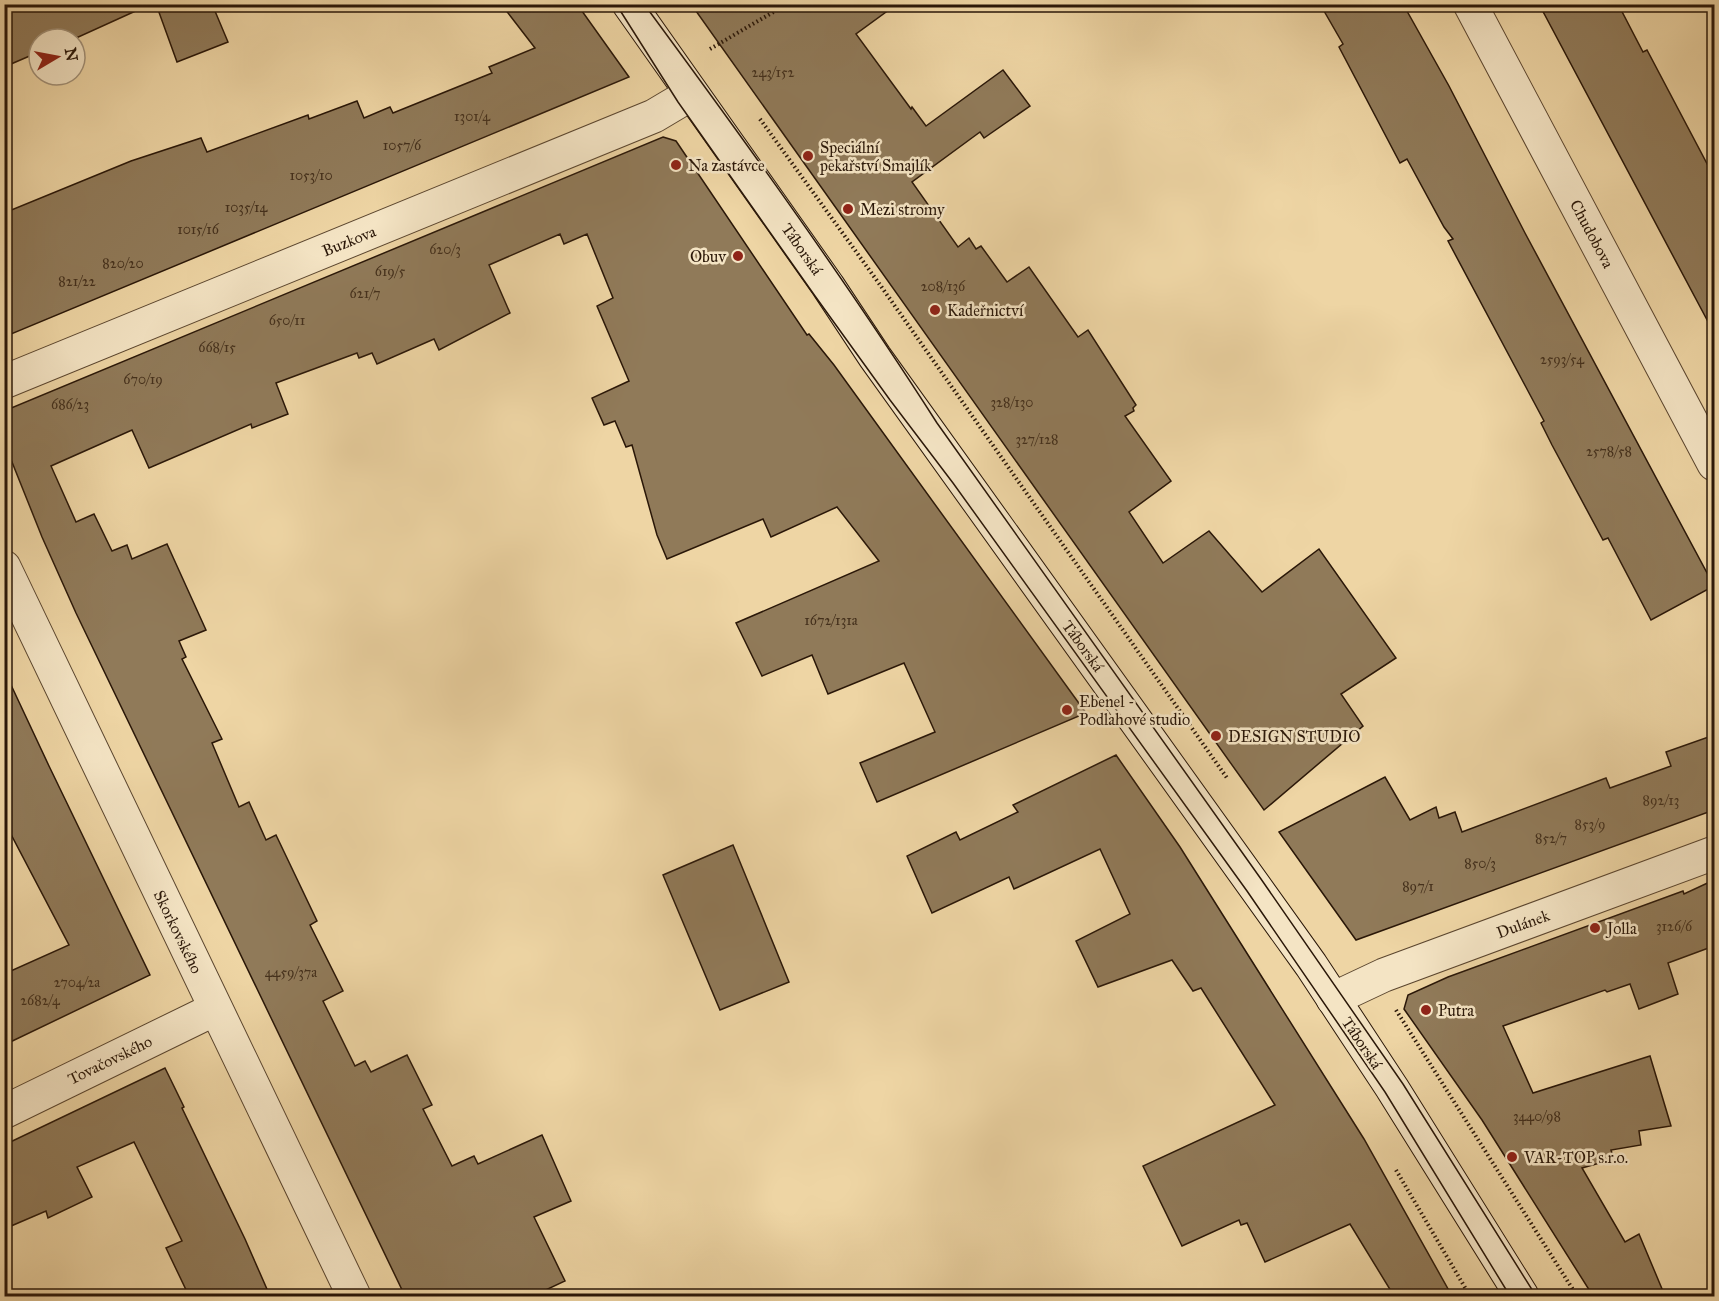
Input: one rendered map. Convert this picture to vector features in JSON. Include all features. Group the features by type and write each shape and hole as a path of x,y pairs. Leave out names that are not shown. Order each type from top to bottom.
{"street":[{"name":"Táborská","path":"629,4 828,286 875,357 1254,884 1392,1088 1522,1296"},
{"name":"Chudobova","path":"1470,4 1714,464"},
{"name":"Buzkova","path":"4,382 654,116 691,94"},
{"name":"Skorkovského","path":"4,567 354,1296"},
{"name":"Dulánek","path":"1333,999 1384,975 1714,853"},
{"name":"Tovačovského","path":"4,1112 215,1009"}],"path":[{"path":"710,49 788,4"},
{"path":"704,40 717,58"},
{"path":"757,115 878,282 1227,778"},
{"path":"1384,975 1398,996 1396,1010 1577,1296"}],"building":[{"path":"4,4 151,4 87,33 87,27 27,27 27,57 4,67"},
{"path":"156,4 212,4 228,42 177,62"},
{"path":"501,4 577,4 629,77 4,337 4,213 131,161 201,138 207,152 308,115 309,119 357,101 364,118 390,107 393,113 492,73 489,67 535,48"},
{"path":"691,4 897,4 856,34 926,126 1003,70 1030,106 984,138 980,132 912,182 958,247 969,238 976,249 981,246 1007,282 1029,267 1078,337 1088,330 1136,405 1133,408 1134,411 1125,416 1171,481 1129,512 1163,563 1209,531 1262,592 1319,549 1396,658 1341,694 1363,726 1264,810"},
{"path":"1320,4 1403,4 1449,86 1714,586 1651,620 1608,538 1603,540 1552,445 1541,423 1544,421 1448,241 1453,239 1444,227 1407,159 1400,163 1339,47 1343,44"},
{"path":"1539,4 1618,4 1643,52 1647,50 1714,177 1714,333"},
{"path":"663,137 676,141 807,335 809,334 834,365 1086,713 877,802 860,763 935,732 904,663 828,694 812,655 762,676 736,623 879,561 837,507 771,537 763,519 667,559 657,535 632,445 626,447 615,421 604,425 592,398 629,381 597,306 613,298 587,234 564,244 560,234 489,265 510,313 439,350 434,339 377,364 372,353 359,358 357,353 276,383 288,414 252,428 251,424 149,468 132,430 51,466 76,522 94,514 112,551 127,545 132,559 167,544 206,630 179,641 186,657 182,659 222,739 212,743 239,807 249,802 266,840 276,835 317,921 310,925 343,991 323,1001 355,1066 365,1061 371,1072 407,1055 432,1105 423,1109 452,1166 474,1156 478,1164 542,1135 571,1201 534,1217 565,1281 533,1296 405,1296 76,613 42,537 4,442 4,411"},
{"path":"4,670 150,975 4,1045 4,974 69,945 4,821"},
{"path":"1714,735 1714,810 1356,940 1279,832 1385,777 1410,820 1436,807 1439,818 1455,812 1462,832 1606,778 1610,788 1671,766 1666,752"},
{"path":"1116,755 1180,847 1364,1139 1452,1296 1394,1296 1350,1224 1265,1262 1247,1223 1241,1225 1239,1220 1182,1246 1143,1166 1275,1105 1201,988 1193,991 1172,960 1098,987 1076,941 1130,914 1100,849 1014,889 1009,877 932,913 907,856 956,832 960,840 1018,812 1013,805"},
{"path":"733,845 789,982 720,1010 663,875"},
{"path":"1714,880 1714,946 1668,963 1678,994 1639,1009 1630,984 1607,992 1605,990 1503,1026 1533,1093 1650,1056 1671,1126 1639,1131 1641,1145 1611,1150 1614,1159 1582,1168 1625,1242 1639,1234 1665,1296 1593,1296 1482,1120 1404,1009 1408,995 1448,977 1683,891 1684,894"},
{"path":"165,1068 270,1296 189,1296 166,1248 182,1241 134,1142 77,1167 92,1197 48,1218 46,1211 4,1229 4,1145"}],"tram line":[{"path":"616,4 678,102 815,296 953,483 1247,891 1385,1092 1510,1296"},
{"path":"644,4 794,211 867,316 937,423 1261,879 1403,1084 1536,1296"}],"place":[{"name":"Speciální pekařství Smajlík","path":"808,156"},
{"name":"Na zastávce","path":"676,165"},
{"name":"Mezi stromy","path":"848,209"},
{"name":"Obuv","path":"738,256"},
{"name":"Kadeřnictví","path":"935,310"},
{"name":"Ebenel - Podlahové studio","path":"1067,710"},
{"name":"DESIGN STUDIO","path":"1216,736"},
{"name":"Jolla","path":"1595,928"},
{"name":"Putra","path":"1426,1010"},
{"name":"VAR-TOP s.r.o.","path":"1512,1157"}]}
